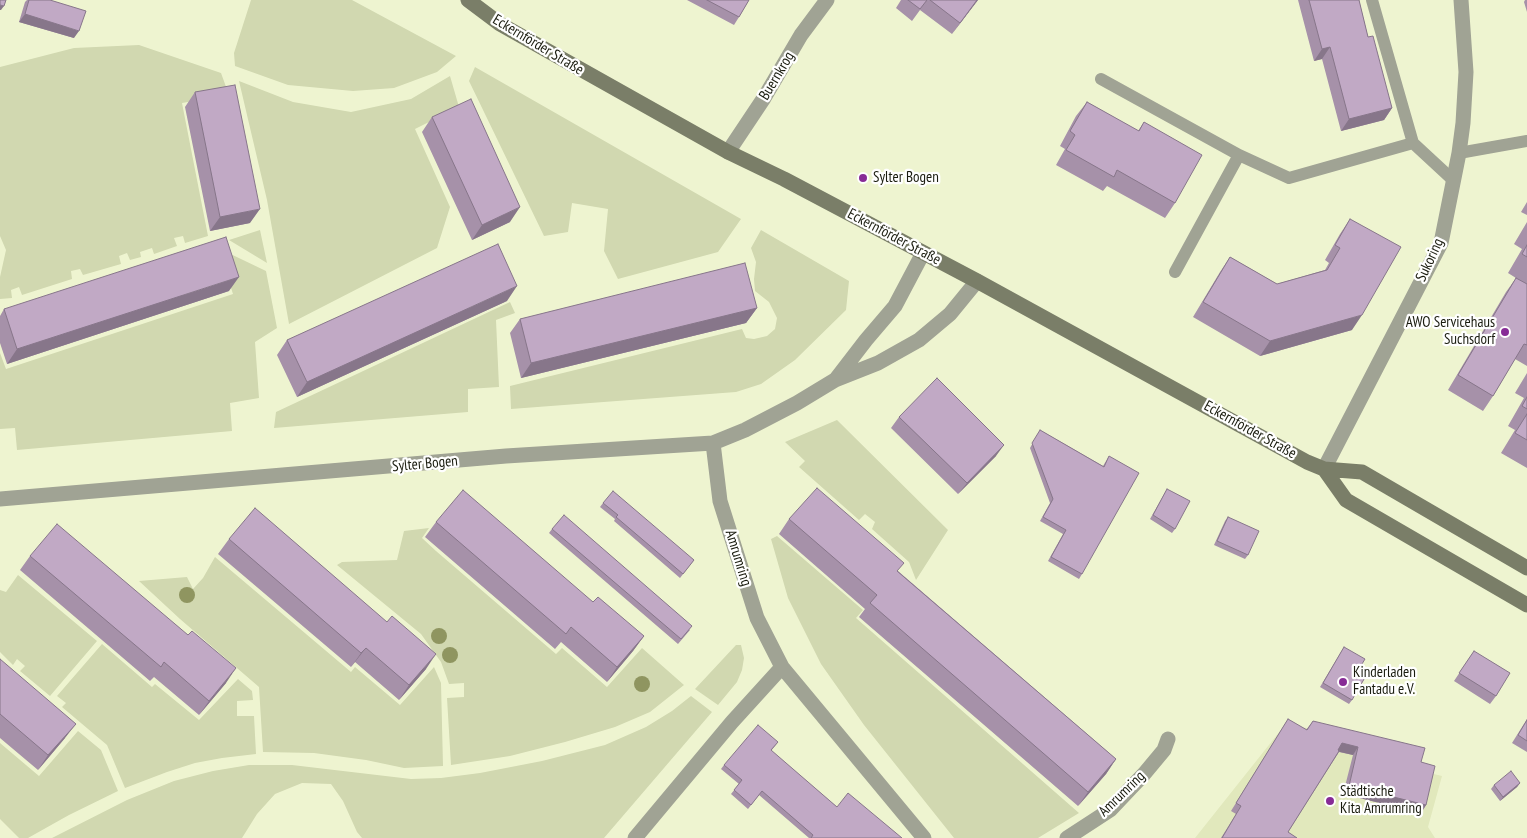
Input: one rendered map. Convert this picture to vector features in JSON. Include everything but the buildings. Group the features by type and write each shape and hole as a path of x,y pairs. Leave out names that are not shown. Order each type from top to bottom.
{"street":[{"name":"Eckernförder Straße","path":"468,0 500,24 728,152 784,179 977,281 1324,470 1362,472 1527,568"},
{"name":"Buernkrog","path":"728,152 764,98 801,35 827,0"},
{"name":"Sukoring","path":"1324,470 1441,243 1463,123 1466,72 1461,0"},
{"name":"Sylter Bogen","path":"836,380 895,306 923,253"},
{"name":"Sylter Bogen","path":"0,499 506,456 712,443 754,425 836,380 878,363 919,340 950,314 977,281"},
{"name":"Amrumring","path":"712,443 720,500 757,618 782,667 924,838"},
{"name":"Eckernförder Straße","path":"1324,470 1346,500 1527,605"},
{"path":"635,838 732,722 782,667"},
{"name":"Amrumring","path":"1067,838 1110,810 1164,750 1168,739"}],"lane":[{"path":"1372,0 1413,144 1453,180"},
{"path":"1101,78 1239,155 1289,178 1413,144"},
{"path":"1459,153 1527,141"},
{"path":"1175,272 1239,155"}],"shaded area":[{"path":"251,0 352,0 456,56 437,72 394,88 353,91 288,85 235,66 234,53"},
{"path":"139,45 221,73 229,95 182,103 208,236 185,243 183,236 174,238 177,246 154,254 152,248 140,252 141,257 130,260 127,253 119,256 121,264 83,275 80,269 71,271 72,279 22,295 19,287 11,290 12,298 0,299 0,277 6,250 0,236 0,67 74,48"},
{"path":"475,67 741,219 718,252 618,279 604,251 608,209 572,203 568,232 544,236 469,81"},
{"path":"450,76 459,107 415,129 450,207 437,248 289,324 267,200 239,81 293,102 351,112 411,99"},
{"path":"260,230 267,263 229,240"},
{"path":"761,230 849,281 846,310 795,360 761,384 736,392 511,409 510,386 742,329 746,338 754,339 767,336 775,329 777,318 769,302 755,291 756,262 751,248"},
{"path":"218,248 266,271 277,328 255,342 259,398 230,403 232,431 17,450 15,428 0,429 0,353 6,369 233,294"},
{"path":"510,302 515,313 496,320 499,387 468,389 468,412 274,428 276,412"},
{"path":"837,420 948,530 916,580 909,562 872,529 875,522 865,514 859,520 799,467 805,461 785,442"},
{"path":"429,528 422,538 436,551 556,654 562,648 607,687 642,648 684,685 650,712 615,727 510,756 451,765 447,698 464,697 464,683 449,684 441,662 421,634 337,565 342,562 397,560 404,531"},
{"path":"777,536 863,610 856,618 1079,813 1038,838 954,838 864,725 821,664 788,598 771,539"},
{"path":"215,557 351,672 355,667 400,705 434,667 441,683 443,766 404,768 366,760 314,753 263,752 259,687 139,581 187,577 193,589 203,578"},
{"path":"18,575 97,641 50,696 20,671 25,666 17,659 13,665 0,652 0,590 6,592"},
{"path":"102,644 152,687 155,684 199,720 238,679 252,691 253,700 237,701 237,716 254,716 256,754 195,763 125,788 107,745 62,707 66,703 57,696"},
{"path":"736,645 741,645 744,658 742,670 737,682 718,705 695,689"},
{"path":"691,696 712,712 604,838 362,838 357,832 343,801 331,784 302,783 275,794 257,814 242,838 52,838 127,800 174,781 213,771 249,765 292,765 411,779 441,778 480,773 542,761 605,745 646,727 672,711"},
{"name":"Städtische Kita Amrumring","path":"1284,726 1308,728 1420,755 1417,770 1442,776 1428,827 1435,838 1195,838"},
{"path":"78,731 101,750 118,791 28,838 19,838 0,819 0,743 39,776"}],"place":[{"name":"Sylter Bogen","path":"863,178"},
{"name":"AWO Servicehaus Suchsdorf","path":"1505,332"},
{"name":"Kinderladen Fantadu e.V.","path":"1343,682"},
{"name":"Städtische Kita Amrumring","path":"1330,801"}]}
